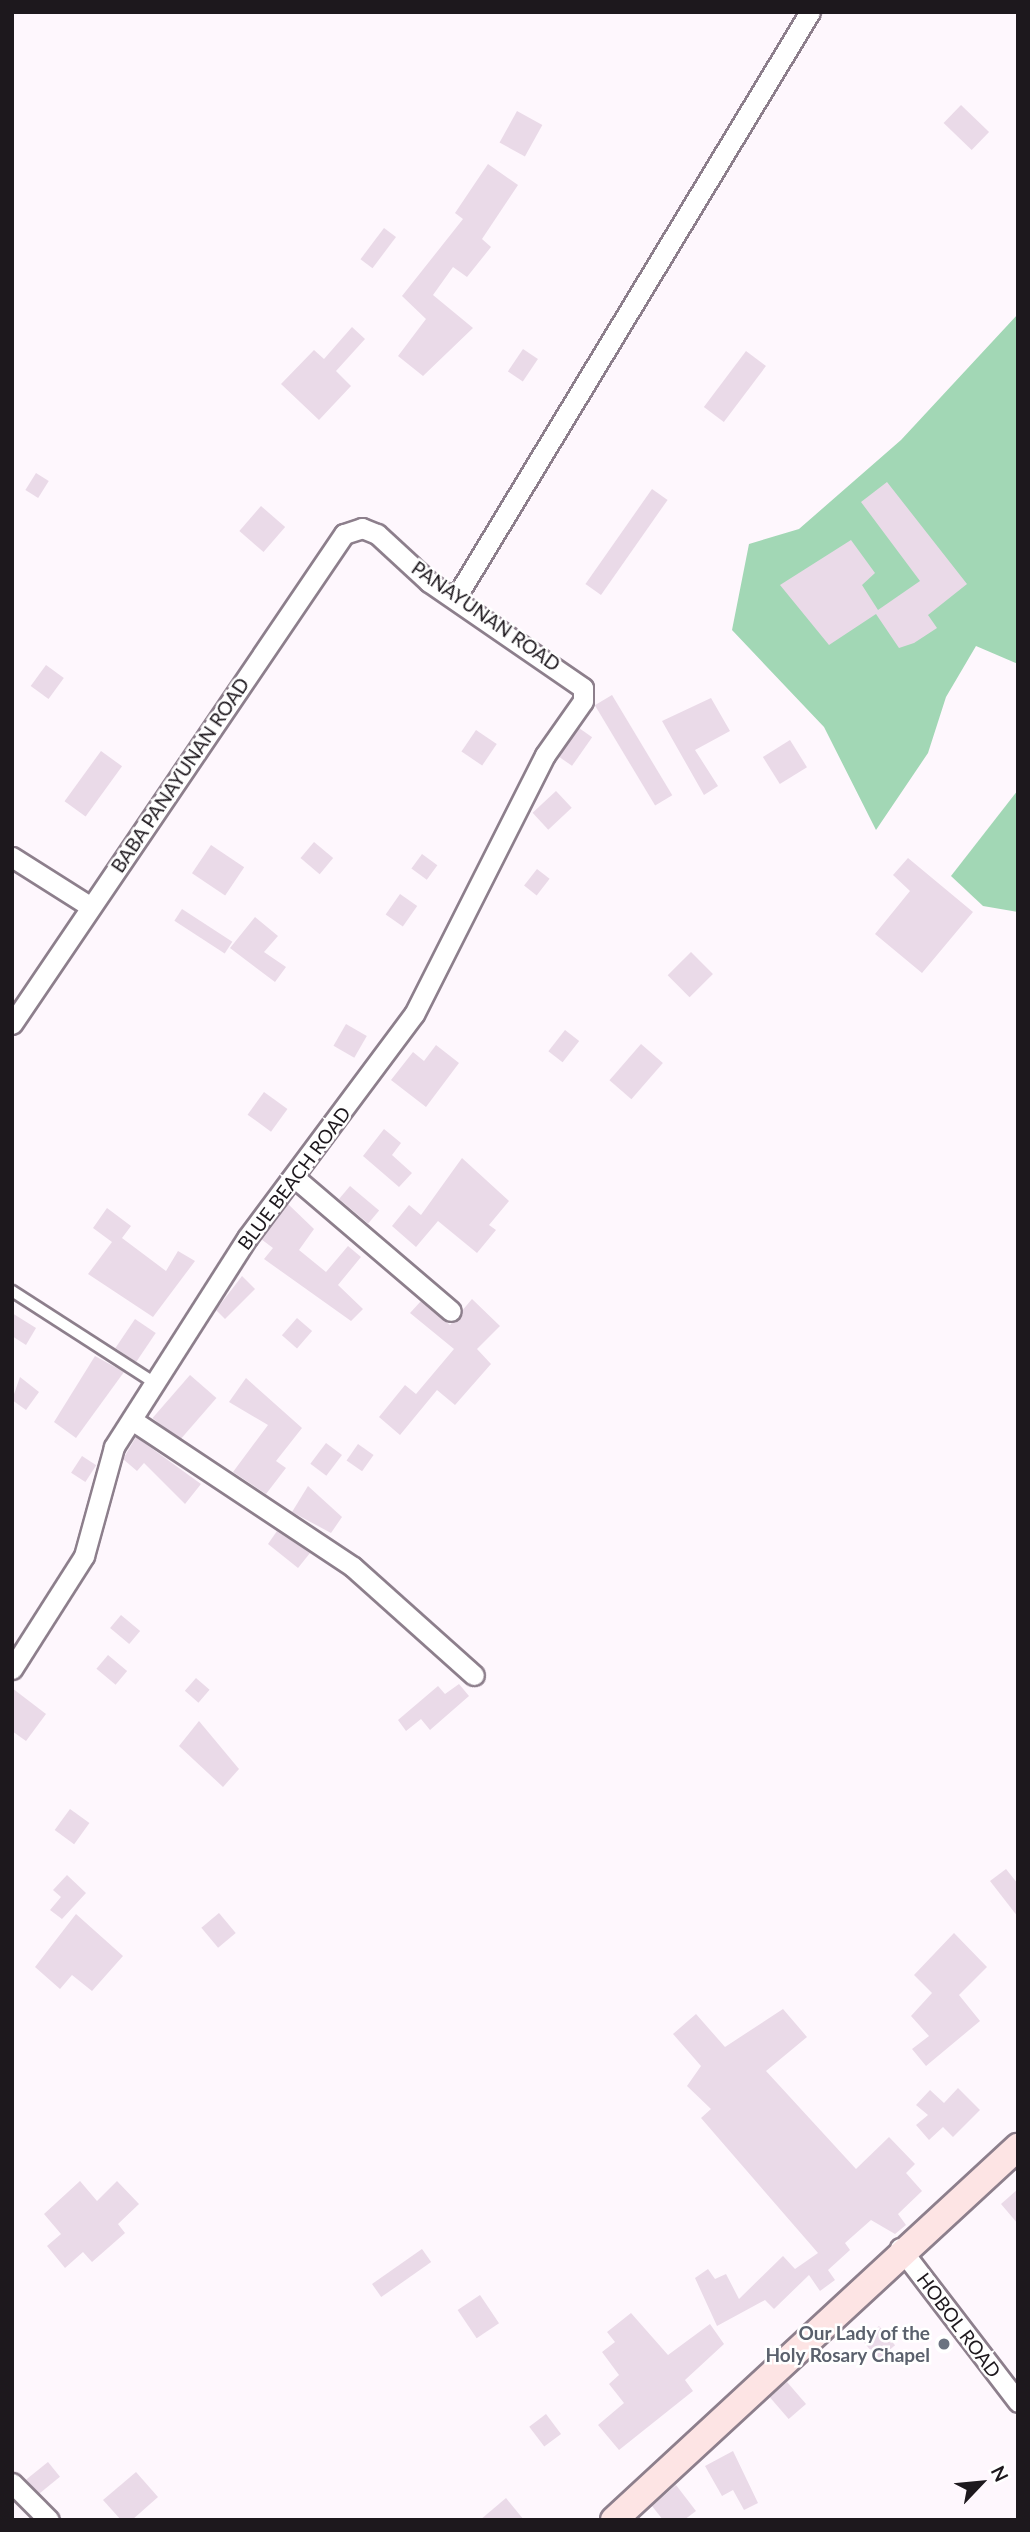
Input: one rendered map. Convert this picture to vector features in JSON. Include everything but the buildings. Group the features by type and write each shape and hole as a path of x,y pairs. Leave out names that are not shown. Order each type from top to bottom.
{"main road":[{"path":"614,2520 901,2248 1018,2147"}],"street":[{"path":"456,599 810,12"},
{"name":"PANAYUNAN ROAD","path":"353,530 377,534 456,599 583,688"},
{"name":"BABA PANAYUNAN ROAD","path":"12,1024 336,544 353,530"},
{"name":"BLUE BEACH ROAD","path":"12,1669 84,1556 103,1476 132,1420 295,1177 414,1014 545,755 583,701 583,688"},
{"path":"12,857 91,907"},
{"path":"295,1177 451,1311"},
{"path":"132,1420 353,1567 474,1675"},
{"name":"HOBOL ROAD","path":"901,2248 1018,2402"},
{"path":"12,2483 49,2520"}],"lane":[{"path":"12,1291 155,1384"}],"green space":[{"path":"1018,314 1018,664 976,646 946,697 928,753 876,830 824,727 732,630 749,544 799,529 901,440"},
{"path":"1018,790 1018,912 983,906 951,876"}],"place":[{"name":"Our Lady of the Holy Rosary Chapel","path":"944,2344"}]}
